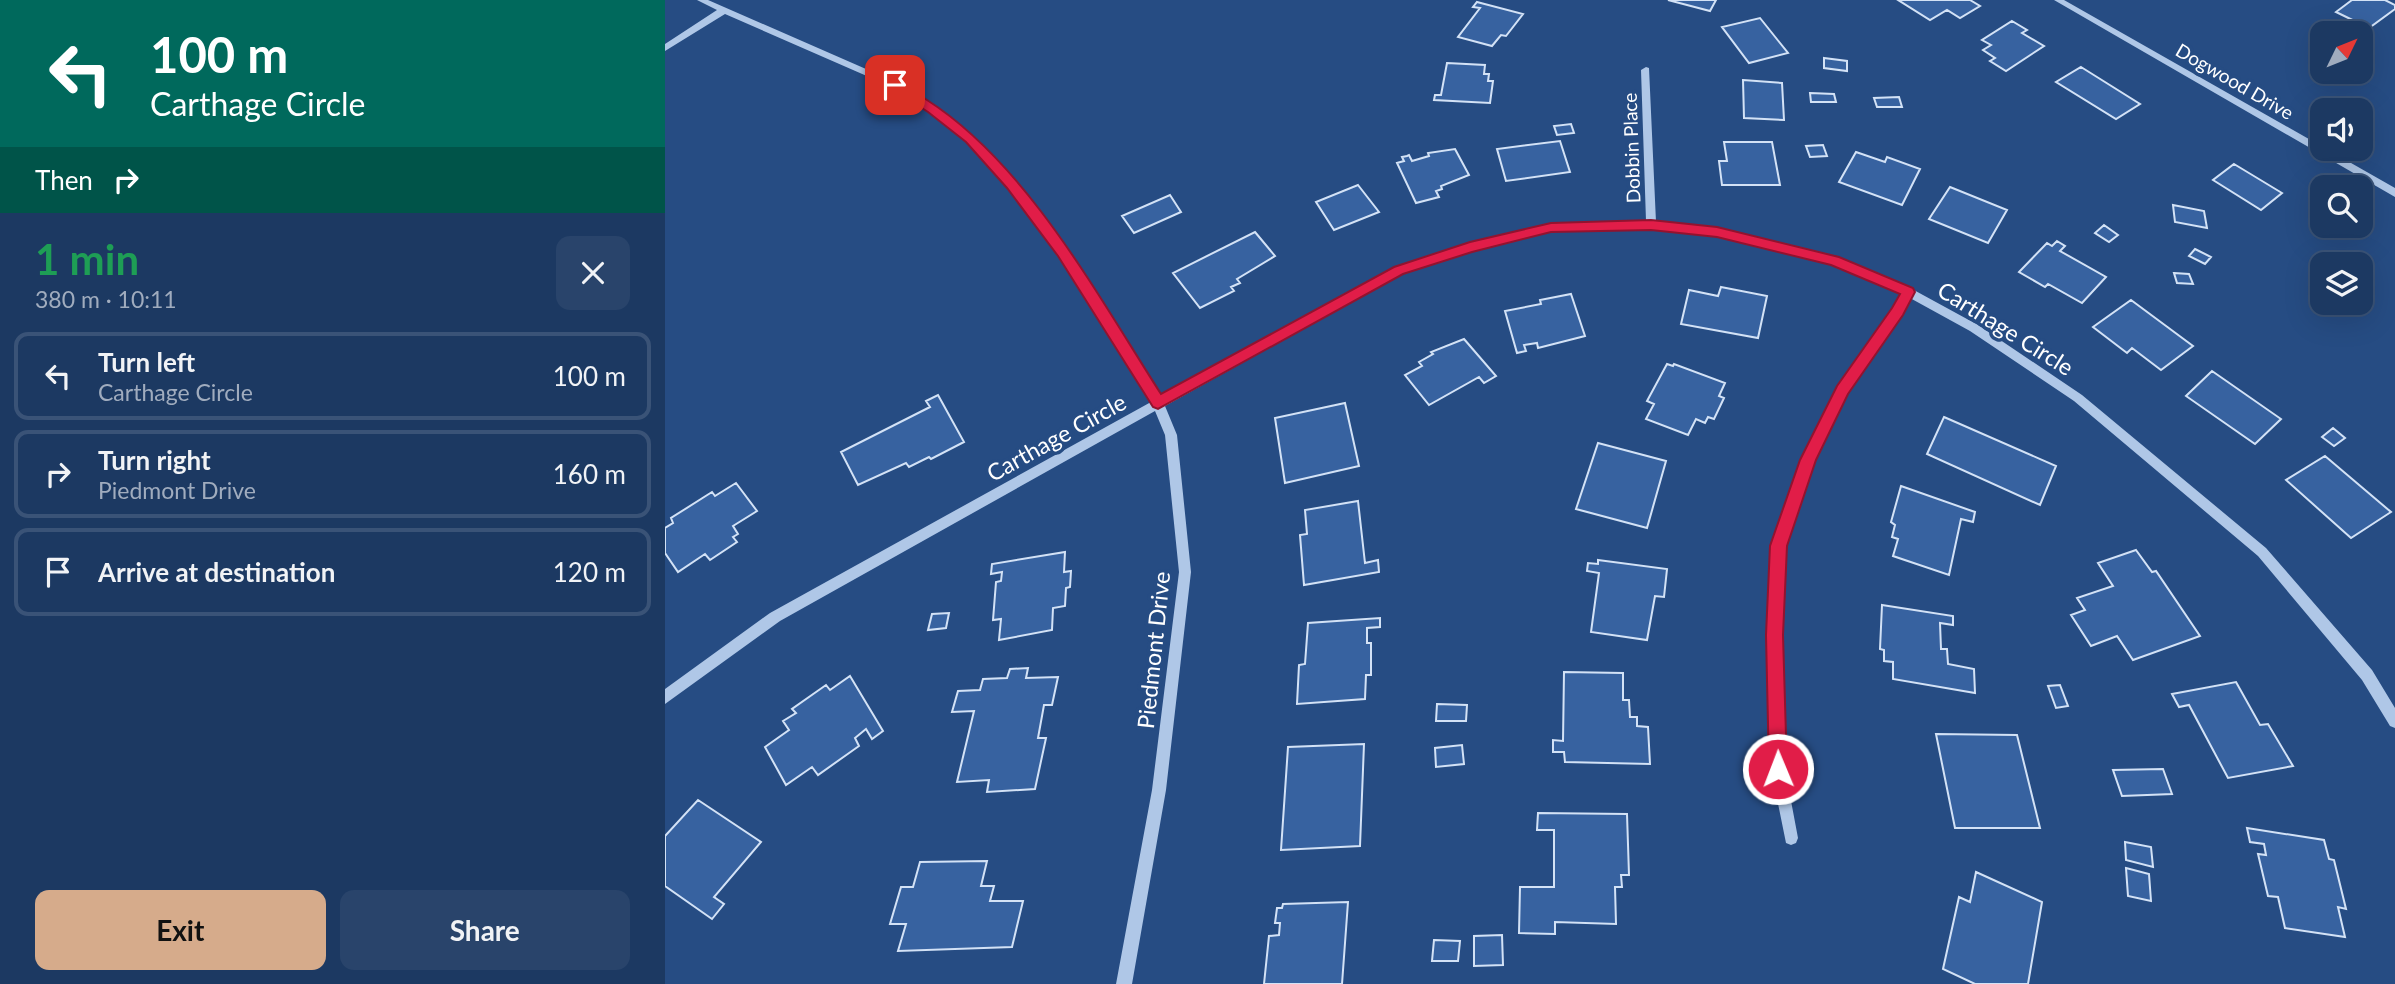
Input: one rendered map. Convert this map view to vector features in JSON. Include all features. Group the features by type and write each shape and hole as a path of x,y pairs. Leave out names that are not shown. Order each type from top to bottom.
{"street":[{"name":"Piedmont Drive","path":"701,0 895,85 971,139 1011,185 1063,253 1158,403 1171,435 1185,572 1159,790 1124,984"},
{"name":"Dogwood Drive","path":"2058,0 2395,193"},
{"path":"665,48 725,10"},
{"name":"Dobbin Place","path":"1646,71 1651,225"},
{"name":"Carthage Circle","path":"665,697 775,617 1399,270 1470,247 1551,228 1651,225 1717,232 1834,260 1908,292 1974,328 2078,398 2262,552 2367,675 2395,721"},
{"path":"1791,838 1778,769 1774,635 1779,546 1808,460 1842,390 1898,312 1908,292"}],"building":[{"path":"1668,0 1716,0 1710,11"},
{"path":"1898,0 1970,0 1980,6 1960,18 1947,10 1930,20"},
{"path":"2352,0 2385,0 2395,5 2395,9 2373,25 2373,21 2355,21 2336,12"},
{"path":"1477,2 1523,14 1506,36 1501,35 1492,46 1458,37 1480,8 1473,7"},
{"path":"1760,18 1788,53 1749,63 1722,27"},
{"path":"2012,21 2027,30 2022,33 2044,46 2006,71 1990,61 1995,58 1983,50 1991,45 1982,40"},
{"path":"1824,58 1847,61 1847,71 1824,68"},
{"path":"1447,63 1485,65 1484,74 1489,74 1488,81 1493,81 1490,103 1434,100 1435,95 1441,95"},
{"path":"2081,67 2140,104 2116,119 2056,82"},
{"path":"1743,80 1782,83 1784,120 1744,118"},
{"path":"1810,93 1834,94 1836,102 1811,102"},
{"path":"1899,97 1902,107 1877,107 1874,98"},
{"path":"1571,124 1574,133 1557,135 1554,126"},
{"path":"1560,141 1570,172 1506,181 1497,149"},
{"path":"1724,142 1772,142 1780,185 1722,185 1719,161 1727,161"},
{"path":"1823,145 1827,156 1810,157 1806,146"},
{"path":"1455,149 1469,175 1441,186 1442,189 1436,191 1439,197 1416,203 1397,163 1404,161 1402,157 1409,155 1412,161 1429,156 1428,153"},
{"path":"1856,152 1885,162 1887,157 1920,169 1902,205 1839,182"},
{"path":"2234,164 2282,193 2261,210 2213,180"},
{"path":"1358,185 1379,212 1334,230 1316,202"},
{"path":"1950,187 2007,210 1988,243 1929,219"},
{"path":"1170,195 1181,212 1134,233 1122,216"},
{"path":"2173,205 2204,211 2207,228 2175,222"},
{"path":"2104,225 2118,235 2109,242 2095,233"},
{"path":"1255,232 1275,256 1237,279 1240,283 1231,287 1234,291 1200,308 1173,273"},
{"path":"2057,241 2065,246 2060,251 2106,277 2082,303 2019,272 2047,243 2052,246"},
{"path":"2195,249 2211,257 2205,264 2189,256"},
{"path":"2174,273 2189,274 2193,284 2177,283"},
{"path":"1721,287 1767,296 1758,338 1681,324 1689,290 1718,296"},
{"path":"1571,294 1585,336 1538,348 1537,343 1524,345 1526,351 1517,353 1505,311 1541,304 1540,300"},
{"path":"2131,300 2193,346 2161,370 2132,348 2127,353 2093,327"},
{"path":"1464,339 1496,376 1484,383 1479,377 1429,405 1405,375 1422,366 1419,362 1433,354 1431,352"},
{"path":"1667,364 1674,364 1725,383 1719,396 1724,398 1714,419 1708,417 1705,423 1696,419 1688,435 1646,419 1654,404 1647,401"},
{"path":"2212,371 2281,419 2255,444 2186,396"},
{"path":"938,395 964,442 931,459 929,457 909,467 906,463 858,485 841,452 930,407 926,401"},
{"path":"1345,403 1359,466 1285,483 1275,418"},
{"path":"1944,417 2056,466 2040,505 1927,454"},
{"path":"2333,428 2345,438 2334,446 2322,437"},
{"path":"1598,443 1666,461 1647,528 1576,509"},
{"path":"2325,456 2391,512 2351,538 2286,480"},
{"path":"736,483 757,511 733,526 738,534 733,537 737,542 710,560 705,554 678,572 665,553 665,528 673,523 671,518 712,492 715,496"},
{"path":"1901,486 1975,512 1973,522 1961,519 1949,575 1893,556 1898,539 1892,537 1895,525 1891,522"},
{"path":"1358,501 1365,563 1378,560 1379,572 1304,585 1300,535 1307,534 1305,510"},
{"path":"2136,550 2152,572 2156,571 2200,636 2133,660 2117,636 2091,646 2071,615 2085,610 2077,598 2113,586 2098,563"},
{"path":"1065,552 1064,572 1071,571 1070,587 1066,588 1065,606 1053,608 1052,630 999,640 1001,619 993,620 996,582 1001,581 1002,572 991,574 992,564"},
{"path":"1598,560 1667,569 1664,597 1655,596 1647,640 1591,632 1599,573 1587,571 1588,563 1598,564"},
{"path":"1882,605 1953,616 1953,625 1940,623 1941,649 1947,649 1948,664 1974,669 1975,693 1893,679 1893,662 1884,661 1884,650 1880,649"},
{"path":"949,613 946,628 928,630 932,614"},
{"path":"1380,618 1380,627 1367,628 1367,643 1371,643 1371,675 1366,675 1365,699 1297,704 1299,665 1305,664 1308,623"},
{"path":"1028,668 1026,678 1058,677 1052,705 1044,705 1038,738 1046,738 1035,789 987,792 989,780 957,782 974,711 952,712 958,691 980,690 983,679 1007,678 1010,669"},
{"path":"1564,672 1623,673 1623,700 1629,700 1630,717 1637,717 1637,726 1648,727 1650,764 1565,762 1564,752 1553,752 1553,740 1563,741"},
{"path":"850,676 883,731 872,739 866,729 855,738 859,746 818,775 812,767 786,785 765,747 789,730 783,721 796,713 792,709 826,685 830,690"},
{"path":"2236,682 2260,725 2268,724 2293,766 2228,778 2189,705 2179,707 2172,694"},
{"path":"2060,685 2068,706 2056,708 2048,686"},
{"path":"1437,704 1467,705 1466,721 1436,721"},
{"path":"1936,734 2017,735 2040,828 1955,828"},
{"path":"1364,744 1360,846 1281,850 1288,747"},
{"path":"1462,745 1464,764 1436,767 1435,748"},
{"path":"2163,769 2172,794 2122,796 2113,770"},
{"path":"698,800 761,842 714,897 724,904 712,919 665,886 665,836"},
{"path":"1538,813 1627,814 1629,875 1621,875 1622,887 1615,887 1616,924 1555,922 1555,934 1519,933 1520,887 1554,887 1554,830 1537,830"},
{"path":"2247,828 2324,840 2329,859 2334,860 2346,909 2338,907 2345,937 2285,928 2278,897 2268,896 2258,854 2266,855 2264,844 2250,842"},
{"path":"2125,842 2151,847 2153,867 2126,860"},
{"path":"987,861 981,886 994,886 990,901 1023,901 1012,947 898,951 906,924 890,924 901,887 913,887 920,862"},
{"path":"2126,868 2149,874 2151,901 2128,896"},
{"path":"1976,872 2042,902 2028,984 1975,984 1943,969 1959,897 1970,902"},
{"path":"1348,902 1342,984 1264,984 1269,936 1279,935 1280,923 1275,923 1277,908 1282,908 1283,904"},
{"path":"1502,935 1503,965 1474,966 1474,936"},
{"path":"1434,940 1460,941 1458,961 1432,961"}],"route":[{"path":"895,85 971,139 1011,185 1063,253 1117,334 1158,403 1399,270 1470,247 1551,228 1651,225 1717,232 1834,260 1908,292 1898,312 1842,390 1808,460 1779,546 1774,635 1778,769"}]}
